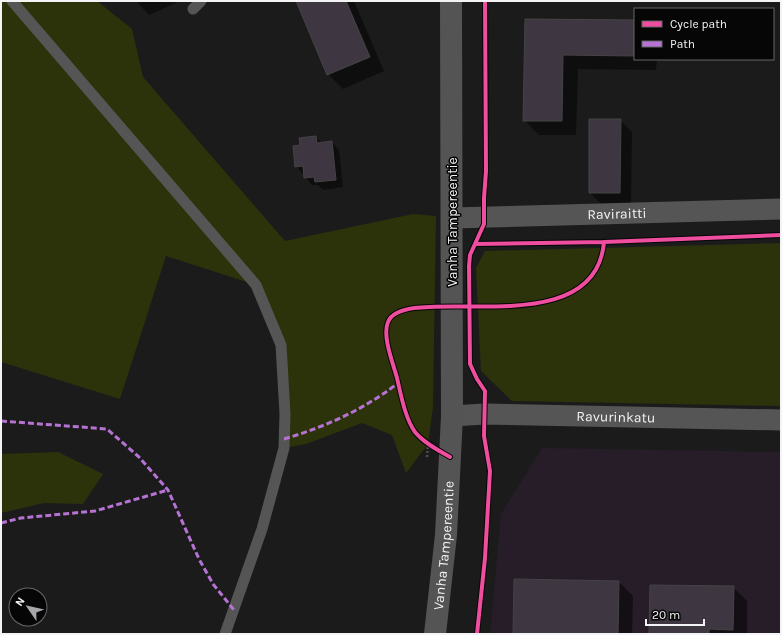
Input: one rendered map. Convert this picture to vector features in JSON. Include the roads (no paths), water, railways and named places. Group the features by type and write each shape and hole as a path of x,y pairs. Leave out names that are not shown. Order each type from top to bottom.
{"main road":[{"name":"Vanha Tampereentie","path":"435,634 446,535 452,416 451,1"}],"street":[{"name":"Raviraitti","path":"452,218 781,209"},
{"name":"Ravurinkatu","path":"452,416 485,414 781,420"}],"lane":[{"path":"12,1 256,285 281,345 285,414 284,448 262,529 225,634"},
{"path":"193,9 201,1"}]}
